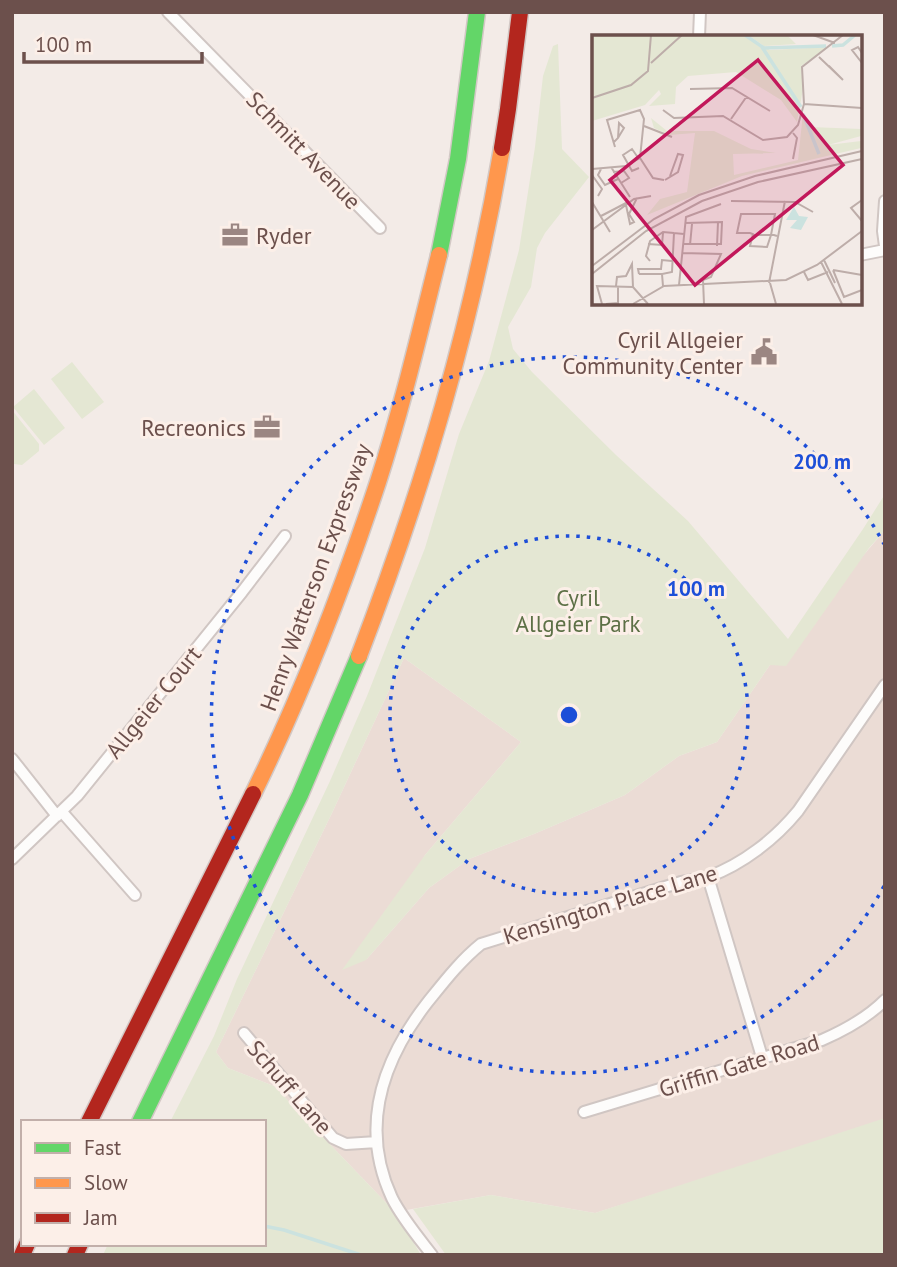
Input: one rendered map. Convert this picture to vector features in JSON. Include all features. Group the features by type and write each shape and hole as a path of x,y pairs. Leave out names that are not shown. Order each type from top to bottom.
{"highway":[{"name":"Henry Watterson Expressway","path":"90,1120 270,759 324,632 374,494 406,386 441,247 458,159 477,12"},
{"path":"141,1120 313,767 345,694 398,552 447,399 468,320 499,171 516,62 520,12"}],"street":[{"name":"Schmitt Avenue","path":"168,12 380,228"},
{"path":"699,35 700,12"},
{"path":"862,254 885,248 885,201"},
{"name":"Allgeier Court","path":"12,859 59,814 95,774 285,536"},
{"name":"Kensington Place Lane","path":"377,1142 380,1090 394,1052 413,1021 467,955 481,944 681,882 708,877 757,850 798,811 885,685"},
{"path":"12,759 135,895"},
{"path":"708,877 762,1057"},
{"name":"Griffin Gate Road","path":"583,1112 822,1041 863,1018 885,1000"},
{"name":"Schuff Lane","path":"244,1032 333,1138 346,1143 377,1142"},
{"path":"377,1142 380,1164 393,1200 432,1255"}],"shaded area":[{"path":"885,530 885,1121 595,1213 491,1195 395,1212 274,1086 228,1068 216,1052 404,658 521,742 425,855 366,960 429,888 469,859 625,795 679,756 717,742 770,665"}],"green space":[{"name":"Cyril Allgeier Park","path":"558,44 562,149 589,177 545,233 537,248 531,287 508,327 513,349 532,372 616,455 688,521 788,639 885,494 885,530 869,548 786,666 770,665 717,742 679,756 625,795 469,859 429,888 366,960 342,970 425,855 521,742 404,658 216,1052 228,1068 274,1086 395,1212 421,1255 103,1255 107,1246 266,1246 266,1120 171,1120 214,1036 237,979 330,781 367,696 425,548 459,434 489,361 519,250 543,76 553,46"},
{"path":"72,362 104,402 82,419 51,379"},
{"path":"34,389 65,428 44,445 13,407"},
{"path":"12,410 39,444 39,451 22,465 12,462"},
{"path":"885,1118 885,1255 446,1255 413,1209 491,1195 595,1213"}],"waterway":[{"path":"266,1226 361,1255"}],"traffic: fast":[{"path":"439,255 458,159 477,12"},
{"path":"141,1120 300,795 359,656"}],"traffic: slow":[{"path":"359,656 404,531 443,406 476,279 502,148"},
{"path":"253,794 305,679 365,522 395,426 439,255"}],"traffic: jam":[{"path":"502,148 520,12"},
{"path":"90,1120 253,794"},
{"path":"22,1255 26,1246"},
{"path":"75,1255 79,1246"}],"place":[{"name":"Ryder","path":"235,235"},
{"name":"Cyril Allgeier Community Center","path":"764,352"},
{"name":"Recreonics","path":"267,427"}]}
